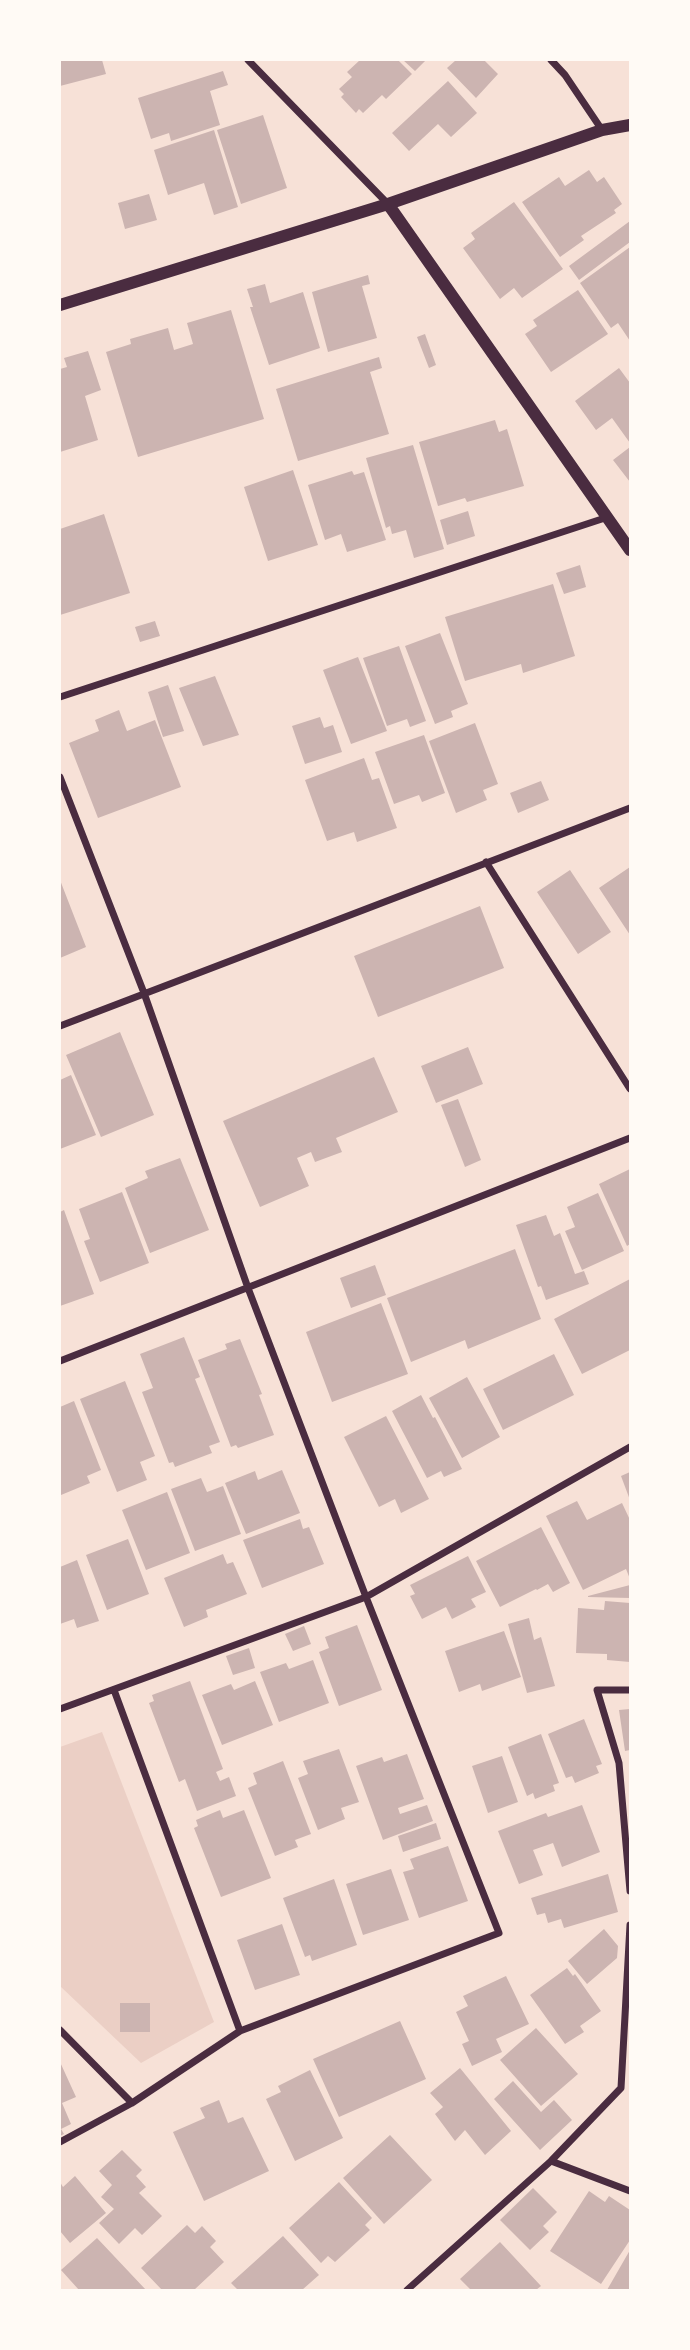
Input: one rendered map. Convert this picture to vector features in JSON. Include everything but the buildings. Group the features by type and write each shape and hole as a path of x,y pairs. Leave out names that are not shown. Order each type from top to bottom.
{"street":[{"path":"248,60 388,204 631,550"},
{"path":"551,60 565,75 602,130"},
{"path":"60,306 388,204 602,130 630,126"},
{"path":"60,697 608,517"},
{"path":"60,777 144,993 248,1288 499,1933 240,2031 132,2103 60,2142"},
{"path":"60,1026 631,808"},
{"path":"486,862 631,1089"},
{"path":"60,1362 631,1138"},
{"path":"60,1709 366,1597 631,1447"},
{"path":"114,1689 240,2031"},
{"path":"631,1689 597,1689 619,1763 631,1891"},
{"path":"411,2289 551,2161 621,2088 631,1925"},
{"path":"60,2030 132,2103"},
{"path":"551,2161 631,2191"}],"shaded area":[{"path":"102,1732 214,2022 141,2063 60,1986 60,1747"}]}
